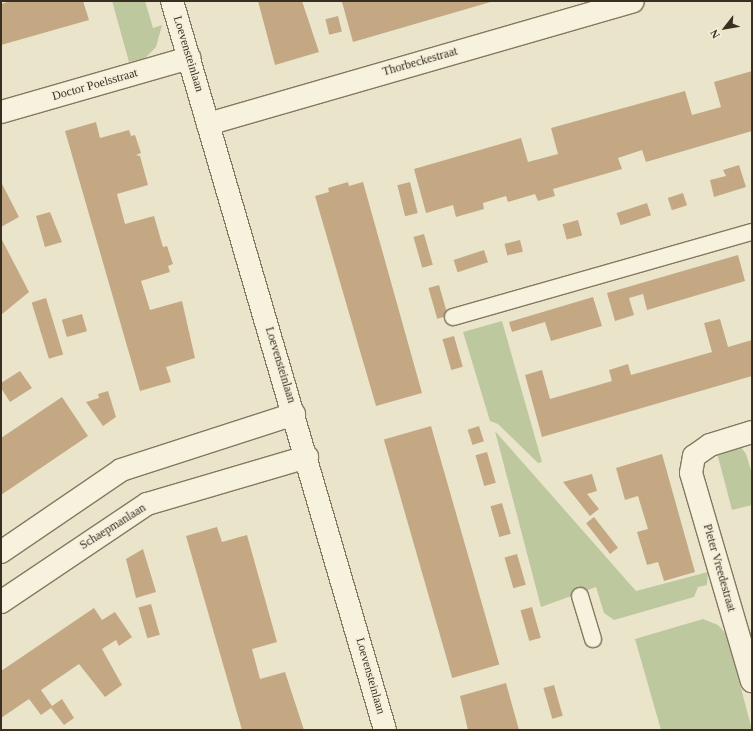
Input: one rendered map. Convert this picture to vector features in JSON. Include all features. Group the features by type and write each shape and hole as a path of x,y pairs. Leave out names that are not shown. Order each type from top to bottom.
{"street":[{"name":"Loevensteinlaan","path":"172,1 307,457 385,730"},
{"name":"Thorbeckestraat","path":"208,124 633,1"},
{"name":"Doctor Poelsstraat","path":"1,112 189,58"},
{"path":"1,552 121,470 294,414"},
{"name":"Pieter Vreedestraat","path":"752,432 710,445 694,456 691,473 752,681"},
{"name":"Schaepmanlaan","path":"1,602 147,504 307,457"}],"lane":[{"path":"453,317 752,232"},
{"path":"580,596 593,639"}],"green space":[{"path":"112,1 145,1 153,28 162,25 156,47 145,58 129,62"},
{"path":"502,321 542,462 538,463 498,424 490,421 463,332"},
{"path":"495,431 636,591 708,572 707,585 698,587 694,597 614,620 604,613 596,587 541,607"},
{"path":"741,447 746,454 752,474 752,505 732,510 717,453"},
{"path":"703,619 718,625 727,635 752,730 661,730 635,639"}],"building":[{"path":"11,1 83,1 89,20 1,45 1,4"},
{"path":"258,1 302,1 319,52 275,65"},
{"path":"344,1 494,1 353,42 342,2"},
{"path":"338,16 342,32 329,35 325,19"},
{"path":"752,71 752,131 646,162 642,150 618,158 622,169 553,189 555,196 538,201 535,194 508,202 506,196 483,203 484,209 456,217 453,205 426,213 414,169 521,138 528,162 558,154 551,128 685,91 692,115 721,107 714,82"},
{"path":"96,122 100,138 129,130 131,136 135,135 141,153 136,155 140,156 148,185 117,194 125,224 154,216 163,247 167,246 173,264 168,266 170,272 141,281 150,310 182,301 195,358 166,367 171,382 140,391 65,131"},
{"path":"739,165 746,187 714,197 710,180 726,176 723,170"},
{"path":"1,182 19,217 1,227"},
{"path":"348,182 349,186 363,182 422,393 376,406 315,196 329,192 328,188"},
{"path":"410,182 418,213 405,216 397,185"},
{"path":"683,193 687,205 672,210 668,198"},
{"path":"647,203 651,215 621,225 617,213"},
{"path":"50,212 62,242 45,247 36,216"},
{"path":"578,220 582,235 567,240 563,224"},
{"path":"424,234 433,265 422,268 413,237"},
{"path":"1,238 29,292 1,315"},
{"path":"520,240 523,252 507,256 504,244"},
{"path":"484,250 488,262 458,272 454,260"},
{"path":"738,255 745,281 647,310 643,294 629,298 634,315 615,321 607,293"},
{"path":"439,285 448,316 437,319 428,288"},
{"path":"593,297 602,326 551,341 545,322 512,332 509,322"},
{"path":"46,298 63,354 49,359 32,302"},
{"path":"82,314 87,331 67,337 62,320"},
{"path":"720,319 728,347 752,340 752,376 542,437 525,375 542,370 550,399 612,381 609,370 628,364 631,375 712,352 704,323"},
{"path":"454,336 463,367 451,370 442,339"},
{"path":"20,371 32,388 10,402 1,388 1,383"},
{"path":"108,391 116,417 103,426 86,402 99,398 98,394"},
{"path":"62,397 88,436 1,495 1,438"},
{"path":"431,426 499,664 452,678 384,440"},
{"path":"479,426 484,441 473,445 468,430"},
{"path":"487,452 496,483 484,486 475,455"},
{"path":"662,454 695,572 664,581 658,562 647,565 637,532 648,529 638,496 625,500 616,468"},
{"path":"592,474 597,491 587,494 599,509 590,516 563,482"},
{"path":"502,503 511,534 499,537 490,506"},
{"path":"594,517 618,548 610,554 586,523"},
{"path":"217,527 222,542 247,535 277,642 252,649 260,679 285,672 304,730 242,730 186,536"},
{"path":"143,549 156,592 136,598 126,559"},
{"path":"517,554 526,585 513,588 505,558"},
{"path":"151,604 160,635 147,638 139,608"},
{"path":"532,607 541,638 529,641 520,610"},
{"path":"94,608 102,620 115,612 132,637 119,646 116,640 102,649 122,685 105,697 79,664 41,690 52,706 62,699 74,718 64,725 51,708 41,715 29,699 1,718 1,671"},
{"path":"506,683 519,730 468,730 460,696"},
{"path":"554,685 563,716 552,719 543,688"}]}
